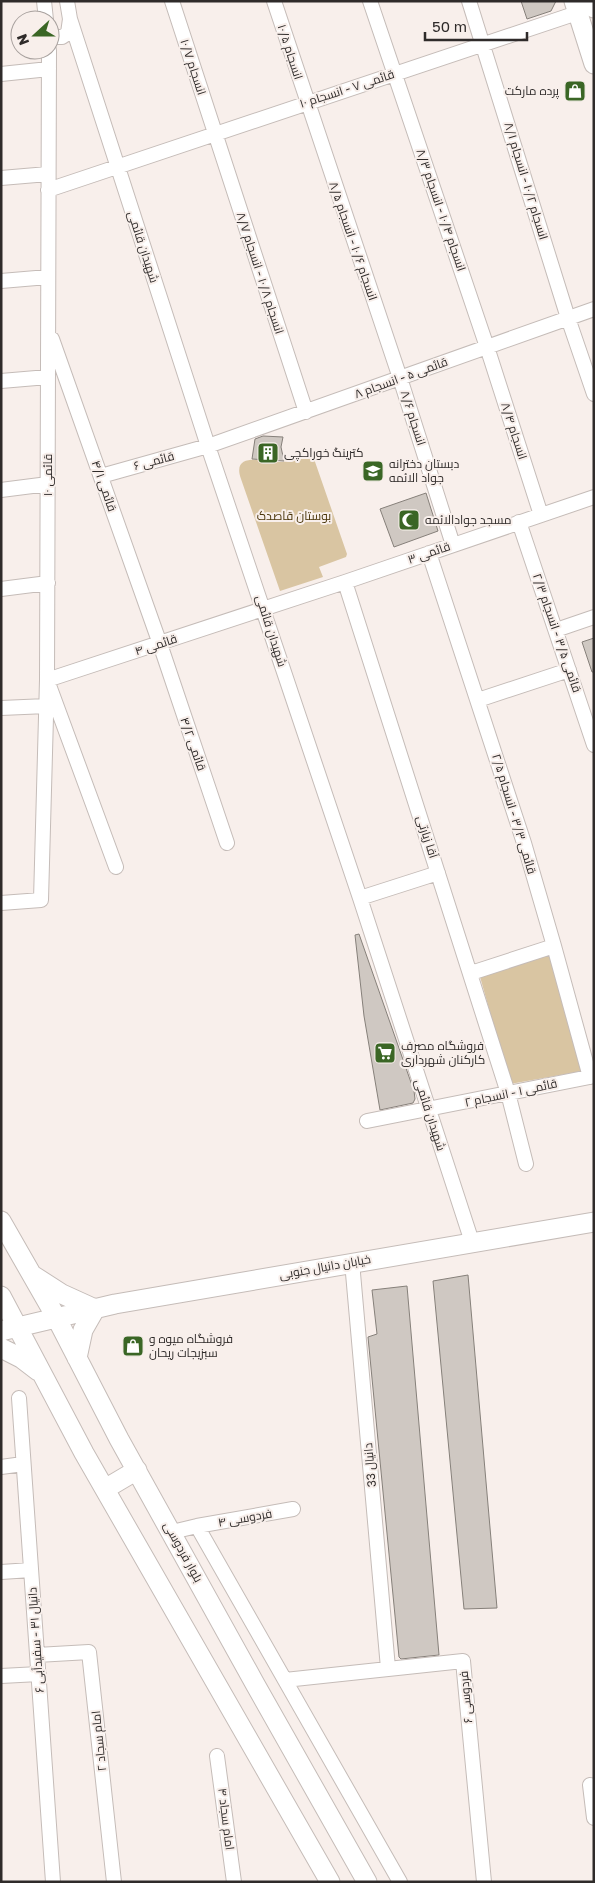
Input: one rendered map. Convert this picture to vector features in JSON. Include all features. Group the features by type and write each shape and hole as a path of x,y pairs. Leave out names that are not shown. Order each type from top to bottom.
{"main road":[{"path":"584,6 594,64"},
{"name":"بلوار فردوسی","path":"1,1221 56,1317 137,1470 367,1882"},
{"name":"خیابان دانیال جنوبی","path":"9,1329 94,1309 352,1262 594,1222"},
{"path":"33,1276 62,1294 94,1309 83,1330 77,1358"},
{"path":"1,1296 9,1329 42,1374 105,1489 330,1882"},
{"path":"1,1348 26,1361 42,1374"},
{"path":"105,1489 137,1470"}],"street":[{"name":"شهیدان قائمی","path":"67,1 70,19 208,446 360,898 472,1242"},
{"name":"انسجام ۱۰/۷","path":"172,1 214,134"},
{"name":"انسجام ۱۰/۵","path":"274,1 307,103"},
{"name":"انسجام ۱۰/۴ - انسجام ۸/۳","path":"370,1 487,347"},
{"name":"انسجام ۱۰/۲ - انسجام ۸/۱","path":"469,1 568,318 594,394"},
{"name":"قائمی ۷ - انسجام ۱۰","path":"48,190 483,44 584,6"},
{"path":"60,37 68,33 70,19"},
{"name":"قائمی ۱۰","path":"1,903 42,900 47,706 49,60"},
{"path":"1,74 49,69"},
{"name":"انسجام ۱۰/۶ - انسجام ۸/۵","path":"307,103 400,378"},
{"name":"انسجام ۱۰/۸ - انسجام ۸/۷","path":"214,134 306,412"},
{"path":"1,178 48,174"},
{"path":"1,281 48,277"},
{"name":"قائمی ۵ - انسجام ۸","path":"208,446 594,309"},
{"name":"قائمی ۴/۱","path":"48,329 160,644"},
{"name":"انسجام ۸/۴","path":"487,347 541,515"},
{"path":"1,381 48,377"},
{"name":"انسجام ۸/۶","path":"400,378 454,545"},
{"name":"قائمی ۶","path":"101,476 208,446"},
{"path":"1,490 48,484"},
{"name":"قائمی ۳","path":"264,609 594,497"},
{"name":"قائمی ۳/۵ - انسجام ۲/۳","path":"519,522 594,745"},
{"name":"قائمی ۳/۳ - انسجام ۲/۵","path":"429,553 524,843 592,1076"},
{"name":"آقا زیارتی","path":"345,582 471,973 508,1093 526,1164"},
{"path":"1,589 48,583"},
{"name":"قائمی ۴","path":"47,680 264,609"},
{"path":"556,630 594,617"},
{"name":"قائمی ۴/۲","path":"160,644 226,843"},
{"path":"478,700 569,670"},
{"path":"47,680 116,866"},
{"path":"1,708 47,706"},
{"path":"360,898 438,873"},
{"path":"471,973 554,946"},
{"name":"قائمی ۱ - انسجام ۲","path":"367,1121 592,1076"},
{"name":"دانیال 33","path":"352,1262 388,1668"},
{"name":"دانیال ۳۱ - سفیدآبی ۶","path":"19,1398 53,1882"},
{"path":"1,1466 24,1464"},
{"name":"فردوسی ۴","path":"172,1532 293,1510"},
{"path":"197,1526 400,1882"},
{"path":"1,1572 31,1570"},
{"name":"امام سجاد ۲","path":"37,1655 89,1652 114,1882"},
{"name":"فردوسی ۶","path":"285,1680 463,1660 484,1882"},
{"path":"1,1676 39,1674"},
{"name":"امام سجاد ۴","path":"218,1756 234,1882"},
{"path":"590,1785 594,1818"}],"green space":[{"name":"بوستان قاصدک","path":"313,456 347,554 346,557 319,567 323,577 280,591 239,470 245,461 283,462"},
{"path":"550,953 583,1071 510,1084 479,973"}],"building":[{"path":"521,1 556,1 551,11 527,19"},
{"name":"کترینگ خوراکچی","path":"263,436 283,437 281,447 284,461 252,459 255,439"},
{"name":"مسجد جوادالائمه","path":"426,493 438,531 394,547 380,509"},
{"path":"594,638 594,672 592,672 582,642"},
{"name":"فروشگاه مصرف کارکنان شهرداری","path":"359,934 414,1091 415,1099 413,1103 380,1110 364,1016 355,935"},
{"path":"468,1275 497,1608 464,1609 433,1281"},
{"path":"407,1286 439,1655 401,1659 399,1657 368,1337 377,1334 372,1290"}],"place":[{"name":"پرده مارکت","path":"575,91"},
{"name":"کترینگ خوراکچی","path":"268,453"},
{"name":"دبستان دخترانه جواد الائمه","path":"373,471"},
{"name":"مسجد جوادالائمه","path":"409,520"},
{"name":"فروشگاه مصرف کارکنان شهرداری","path":"385,1053"},
{"name":"فروشگاه میوه و سبزیجات ریحان","path":"133,1346"}]}
